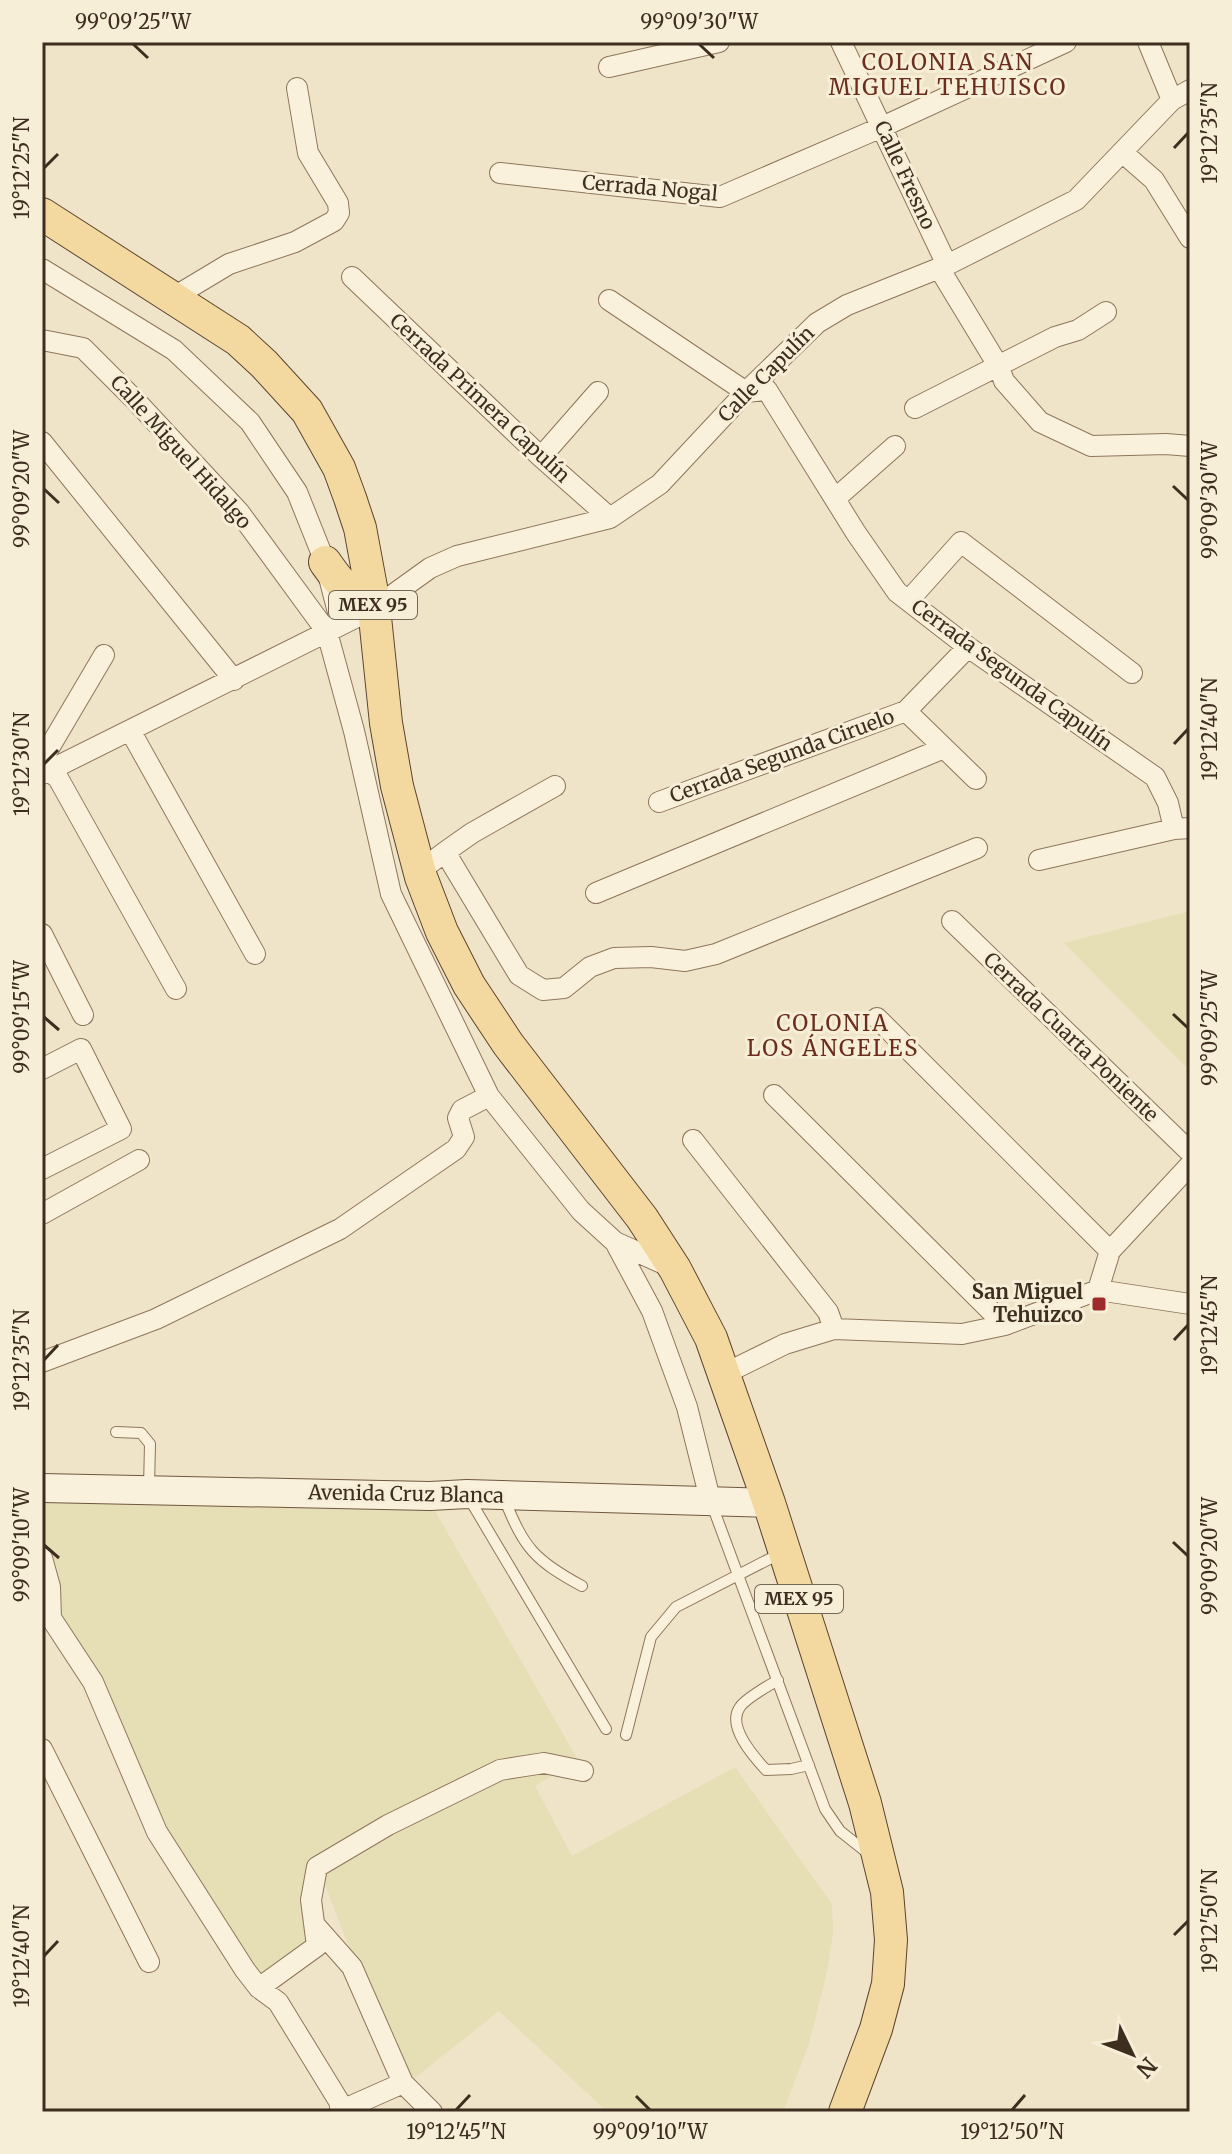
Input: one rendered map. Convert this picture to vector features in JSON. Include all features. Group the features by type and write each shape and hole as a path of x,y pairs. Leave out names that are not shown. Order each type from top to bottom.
{"main road":[{"name":"MEX 95","path":"42,214 238,340 307,411 339,468 360,528 397,786 421,877 442,932 469,985 508,1044 642,1218 675,1269 711,1338 825,1673 865,1803 890,1915 888,1984 876,2029 845,2112"},
{"path":"325,562 340,583 355,596 373,604"},
{"name":"Avenida Cruz Blanca","path":"42,1488 430,1496 467,1494 769,1503"}],"street":[{"path":"609,67 719,42"},
{"name":"Calle Fresno","path":"841,42 943,266 1004,381 1040,422 1091,446 1190,446"},
{"name":"Cerrada Nogal","path":"500,173 720,197 1066,42"},
{"path":"1148,42 1181,95"},
{"path":"174,297 229,264 295,242 334,221 339,213 338,203 308,153 297,88"},
{"name":"Calle Capulín","path":"44,768 131,732 234,680 334,628 409,580 457,556 610,518 660,484 746,392 817,323 847,305 943,266 1076,200 1181,95"},
{"path":"1122,152 1154,180 1190,238"},
{"path":"42,269 174,350 250,422 297,492 325,562 354,731 391,894 489,1096 581,1211 615,1242 675,1269"},
{"name":"Cerrada Primera Capulín","path":"352,277 541,457 610,518"},
{"name":"Cerrada Segunda Capulín","path":"609,300 746,392 767,390 856,533 897,592 968,647 1155,777 1182,829"},
{"path":"915,408 1055,337 1078,330 1106,312"},
{"name":"Calle Miguel Hidalgo","path":"42,340 83,348 239,512 334,628"},
{"path":"541,457 598,392"},
{"path":"42,442 234,680"},
{"path":"836,498 895,446"},
{"path":"909,600 961,542 1132,673"},
{"path":"968,647 906,711 976,779"},
{"path":"104,655 44,768 58,778 176,989"},
{"name":"Cerrada Segunda Ciruelo","path":"659,802 906,711"},
{"path":"131,732 255,954"},
{"path":"596,893 944,748"},
{"path":"421,877 425,867 472,833 555,786"},
{"path":"1039,860 1182,829"},
{"path":"445,852 519,975 543,990 564,988 590,967 614,958 651,957 685,961 716,954 977,848"},
{"name":"Cerrada Cuarta Poniente","path":"952,921 1190,1152"},
{"path":"42,934 83,1015"},
{"path":"877,1018 1110,1251"},
{"path":"42,1069 81,1049 121,1129 42,1169"},
{"path":"774,1095 1005,1325"},
{"path":"42,1362 156,1319 340,1229 456,1149 464,1137 458,1118 462,1110 489,1096"},
{"path":"693,1140 828,1312 834,1329"},
{"path":"42,1214 139,1160"},
{"path":"1098,1290 1110,1251 1190,1165"},
{"path":"615,1242 652,1311 687,1407 711,1503"},
{"path":"724,1374 785,1344 834,1329 962,1334 1005,1325 1098,1290 1190,1304"},
{"path":"42,1558 50,1587 51,1618 93,1682 157,1832 245,1970 259,1988 278,2002 340,2103 340,2112 403,2083"},
{"path":"42,1749 149,1962"},
{"path":"259,1988 317,1946 311,1900 317,1867 388,1825 500,1770 544,1763 583,1771"},
{"path":"314,1924 352,1967 403,2083 432,2112"}],"lane":[{"path":"116,1432 141,1433 150,1444 149,1491"},
{"path":"467,1494 606,1729"},
{"path":"504,1496 520,1537 536,1556 582,1586"},
{"path":"711,1503 825,1809 840,1831 880,1863"},
{"path":"626,1735 651,1637 664,1618 676,1607 783,1552"},
{"path":"778,1680 740,1707 736,1719 746,1749 766,1770 809,1765"}],"shaded area":[{"path":"1190,911 1190,1071 1064,943"},
{"path":"42,1489 435,1511 578,1760 535,1786 572,1856 735,1767 832,1904 833,1933 827,1972 809,2044 783,2112 597,2112 602,2107 499,2011 407,2084 320,1872 313,1953 259,1988 235,1954 51,1618 42,1558"}],"place":[{"name":"San Miguel Tehuizco","path":"1099,1304"}],"district":[{"name":"COLONIA SAN MIGUEL TEHUISCO","path":"948,74"},
{"name":"COLONIA LOS ÁNGELES","path":"833,1036"}]}
